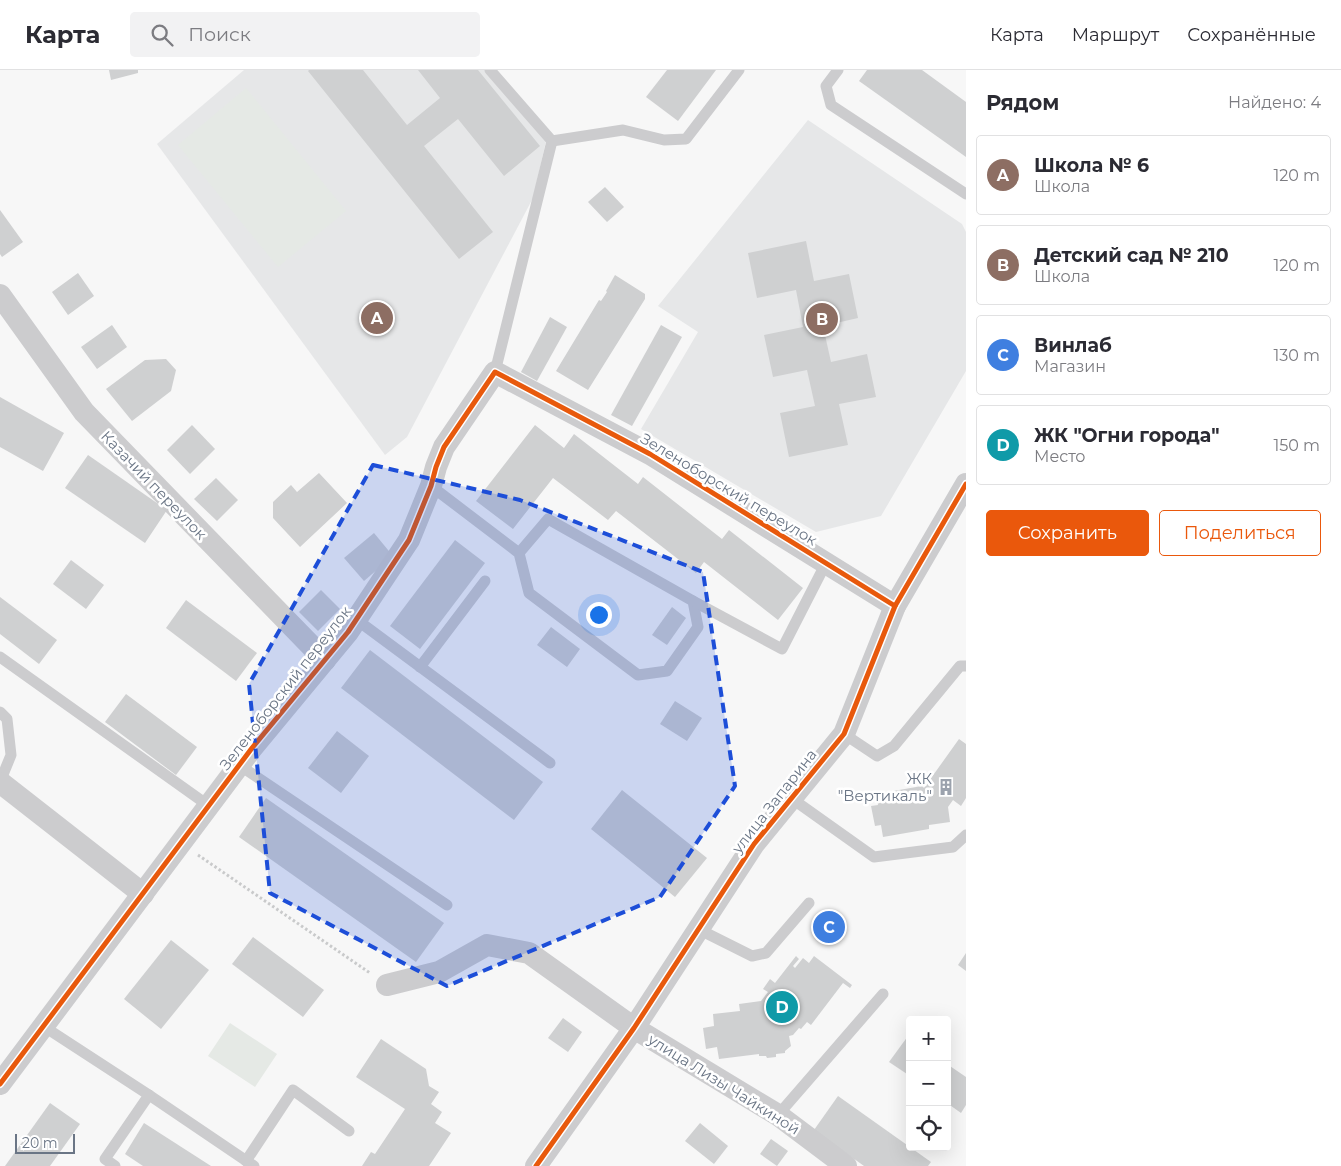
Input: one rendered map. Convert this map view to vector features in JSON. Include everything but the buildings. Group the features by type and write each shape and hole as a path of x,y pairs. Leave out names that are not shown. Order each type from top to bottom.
{"street":[{"name":"Казачий переулок","path":"0,295 84,412 325,660"},
{"name":"Зеленоборский переулок","path":"0,1084 239,766 357,620 409,540 431,486 444,447 495,372 650,454 895,606"},
{"name":"улица Запарина","path":"536,1166 634,1028 754,844 844,734 895,606 966,484"},
{"path":"0,783 143,894"},
{"name":"улица Лизы Чайкиной","path":"387,985 439,972 487,945 529,953 634,1028 778,1115 846,1166"}],"lane":[{"path":"490,70 552,141"},
{"path":"552,141 624,130 664,140 686,139 740,70"},
{"path":"838,70 826,86 831,105 966,194"},
{"path":"495,372 552,141"},
{"path":"431,486 519,553 529,593 638,675 667,671 698,627 693,601"},
{"path":"519,553 548,519 782,650 826,563"},
{"path":"420,667 485,581"},
{"path":"357,620 550,762"},
{"path":"0,657 209,806"},
{"path":"844,734 877,756 894,746 960,666 966,666"},
{"path":"0,712 7,719 11,755 0,783"},
{"path":"239,766 447,905"},
{"path":"791,798 874,857 954,847 966,835"},
{"path":"698,929 752,956 766,953 809,903"},
{"path":"778,1115 883,994"},
{"path":"43,1026 250,1163 293,1090 349,1131"},
{"path":"115,1166 105,1158 149,1095"}],"path":[{"path":"181,844 298,922 387,985"}],"highlighted area":[{"path":"373,465 520,500 703,572 735,786 660,897 447,986 270,893 249,684"}],"shaded area":[{"path":"244,70 490,70 546,141 533,198 407,437 385,455 157,144"},
{"path":"246,88 346,211 278,267 178,145"},
{"path":"808,120 962,224 966,232 966,371 881,516 816,532 641,429 698,332 658,306"},
{"path":"230,1023 277,1054 255,1087 208,1056"}],"cycle path":[{"path":"0,1084 252,748 348,632 409,540 431,486 444,447 495,372 650,454 895,606"},
{"path":"536,1166 634,1028 754,844 844,734 895,606 966,484"}],"place":[{"name":"Школа № 6","path":"377,318"},
{"name":"Детский сад № 210","path":"822,319"},
{"name":"ЖК \"Вертикаль\"","path":"946,787"},
{"name":"Винлаб","path":"829,927"},
{"name":"ЖК \"Огни города\"","path":"782,1007"}]}
